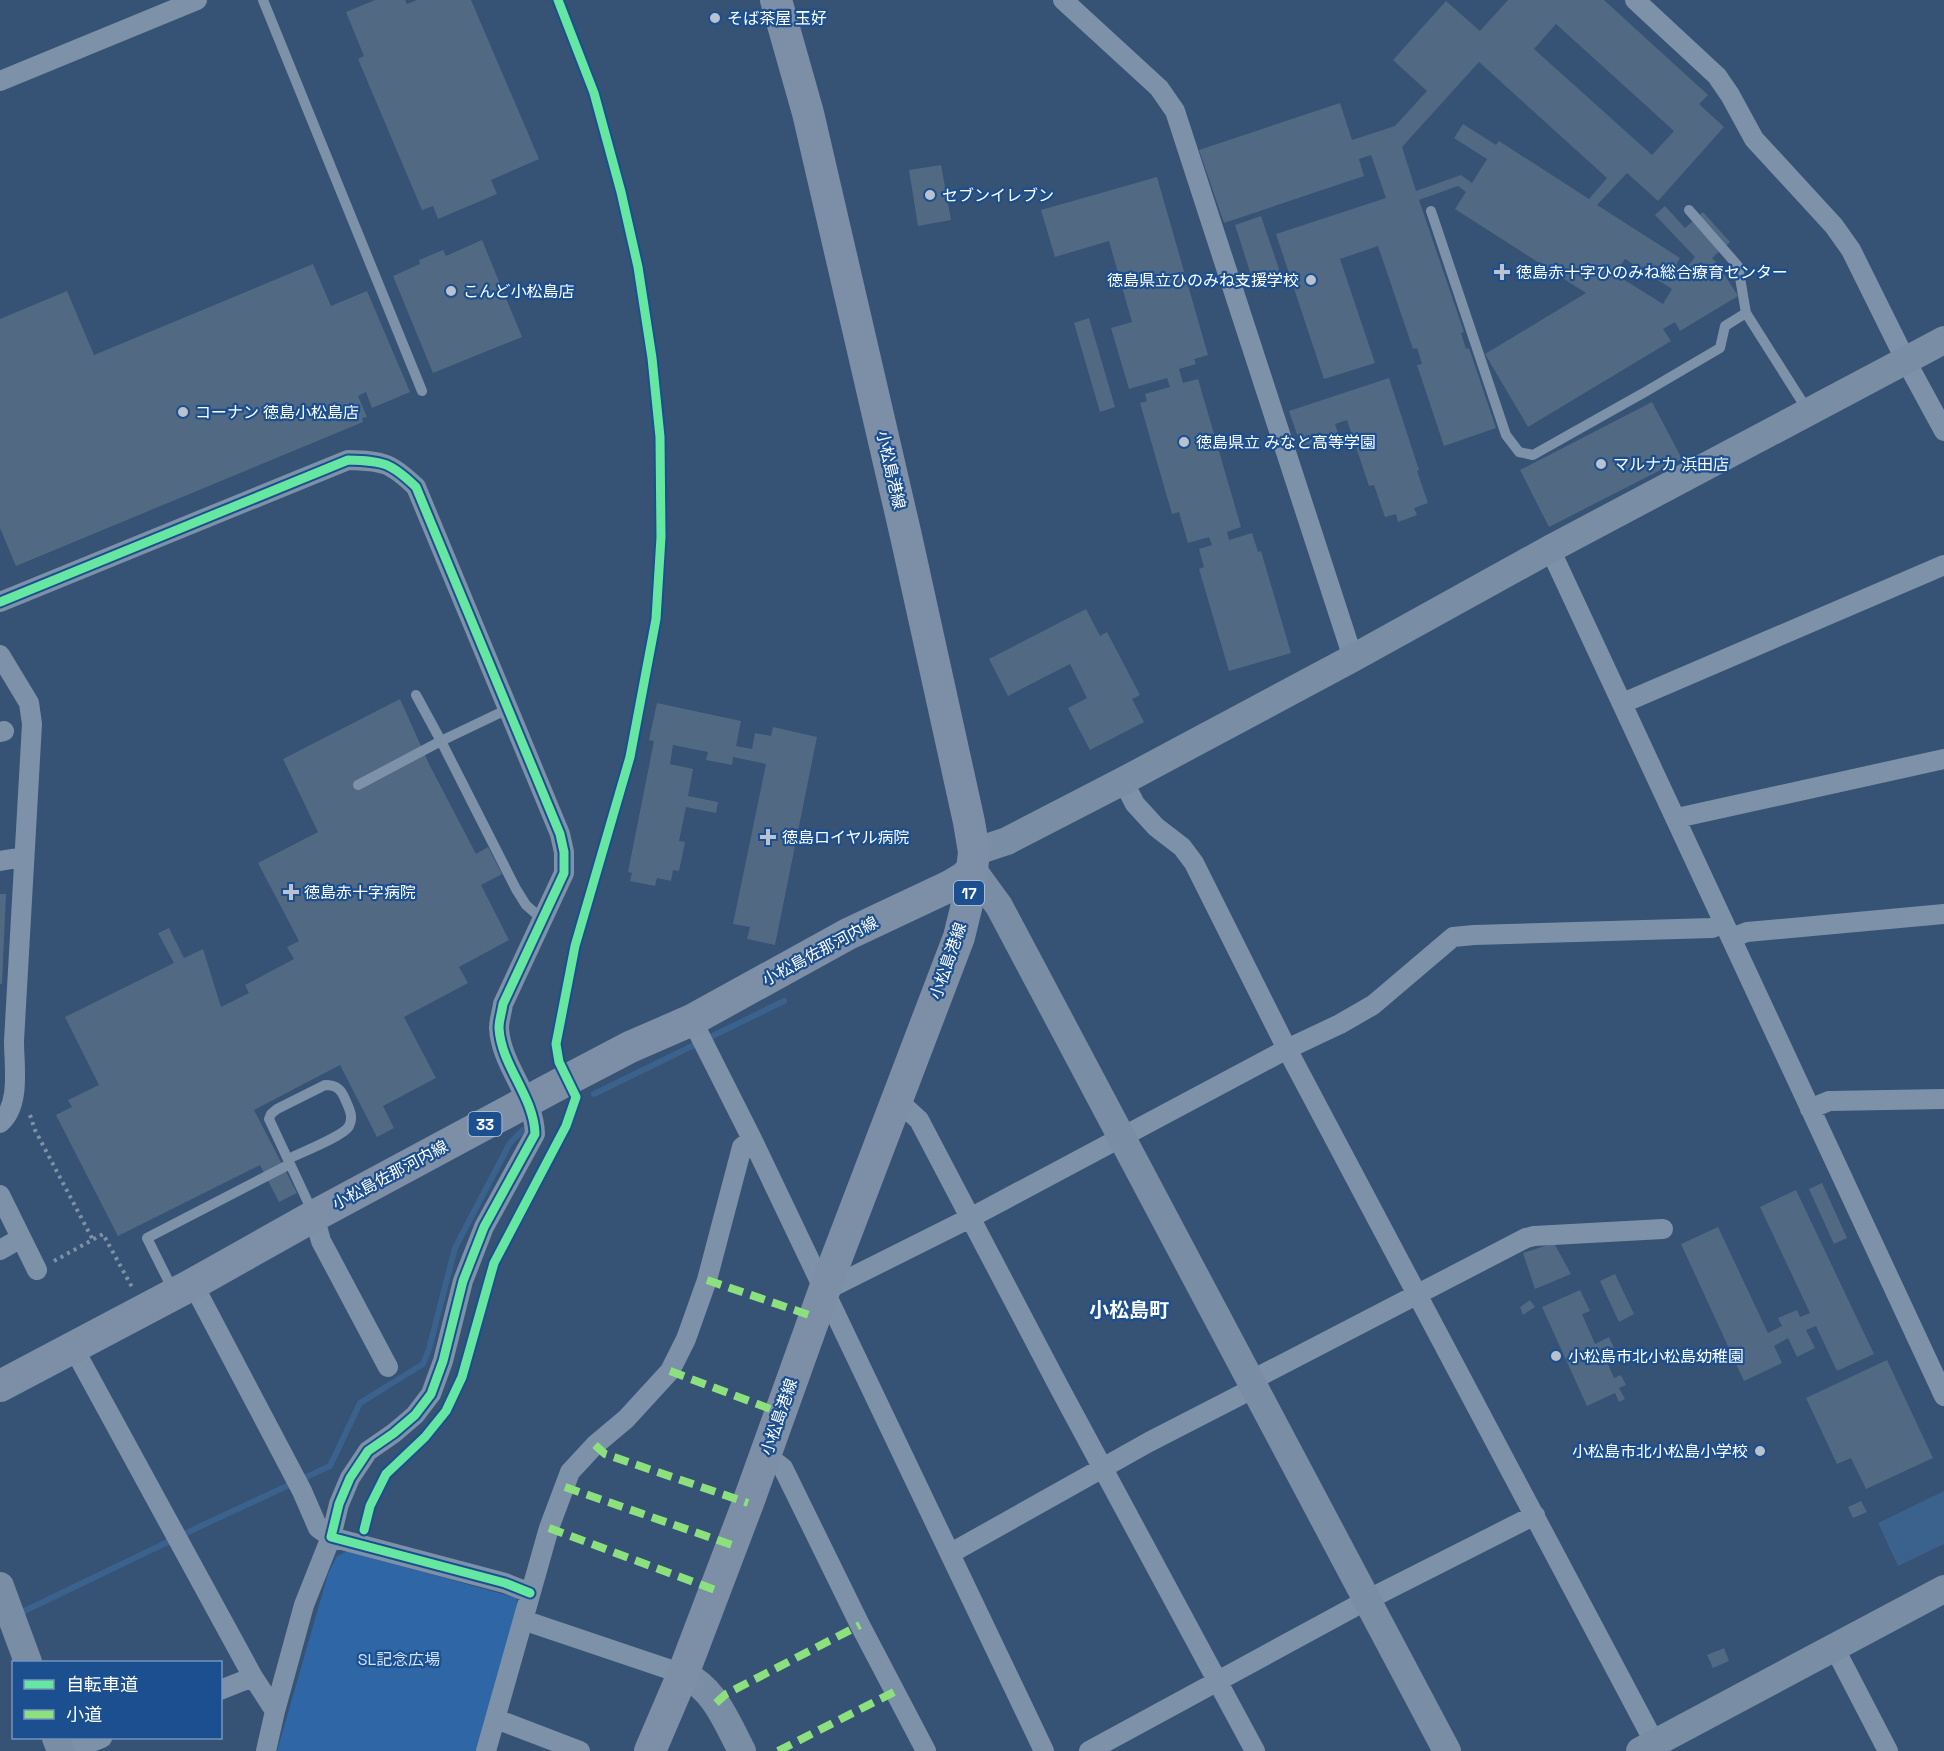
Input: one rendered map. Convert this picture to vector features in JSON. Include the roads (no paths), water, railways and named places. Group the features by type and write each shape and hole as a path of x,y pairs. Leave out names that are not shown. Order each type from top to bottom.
{"main road":[{"name":"小松島港線","path":"650,1751 683,1674 766,1455 824,1291 959,937 969,896 973,861 963,792 906,536 807,113 776,0"},
{"name":"小松島佐那河内線","path":"0,1386 630,1047 699,1034 848,934 965,877 973,861"}],"street":[{"path":"0,81 197,0"},
{"path":"1062,0 1159,88 1175,111 1353,658"},
{"path":"1635,0 1718,76 1754,139 1834,226 1851,250 1906,361 1944,430"},
{"path":"1447,1751 1254,1384 973,861 1353,658 1550,549 1944,340"},
{"path":"0,602 348,460 376,461 398,471 416,487 560,834 564,852 564,873 503,1004 499,1028 507,1062 535,1122 535,1134 484,1227 463,1281 443,1361 431,1394 415,1415 368,1451 350,1478 339,1504 331,1537 304,1605 266,1751"},
{"path":"1550,549 1944,1396"},
{"path":"1623,703 1944,565"},
{"path":"0,655 29,703 32,724 24,857 7,1040 12,1102 4,1120 0,1123"},
{"path":"1677,818 1944,759"},
{"path":"1123,781 1135,804 1156,827 1182,847 1194,863 1287,1049 1535,1515 1651,1748 1944,1589"},
{"path":"0,861 24,857"},
{"path":"824,1291 970,1218 1287,1049 1340,1024 1373,1005 1453,937 1712,928 1747,933 1944,914"},
{"path":"699,1034 752,1139 1044,1751"},
{"path":"897,1100 919,1120 1102,1468 1255,1751"},
{"path":"1810,1109 1828,1101 1944,1100"},
{"path":"486,1751 549,1528 570,1472 595,1445 626,1419 670,1371 686,1339 707,1280 742,1147 752,1139"},
{"path":"0,1196 37,1270"},
{"path":"314,1216 321,1242 388,1367"},
{"path":"951,1553 1417,1293 1526,1238 1663,1229"},
{"path":"0,1250 21,1238"},
{"path":"184,1288 298,1483 318,1528 331,1537 505,1584 530,1593"},
{"path":"74,1347 253,1677 275,1711"},
{"path":"766,1455 783,1468 926,1751"},
{"path":"1089,1751 1367,1600 1535,1515"},
{"path":"7,1606 28,1661"},
{"path":"523,1620 683,1674 697,1681 712,1696 742,1751"},
{"path":"1834,1647 1888,1751"},
{"path":"222,1689 253,1677"},
{"path":"496,1719 580,1751"},
{"path":"68,1751 97,1739"}],"lane":[{"path":"263,0 422,391"},
{"path":"1689,210 1738,266 1746,313 1808,411"},
{"path":"1431,211 1506,435 1519,452 1533,455 1645,393 1720,348 1725,326 1746,313"},
{"path":"416,695 516,889 526,905 543,920"},
{"path":"358,785 508,709"},
{"path":"184,1288 147,1238 289,1162 343,1133 350,1126 352,1114 342,1091 334,1085 325,1085 271,1114 269,1119 289,1162 314,1216"}],"waterway":[{"path":"594,1094 784,1001"},
{"path":"18,1614 330,1466 360,1403 423,1364 455,1248 510,1143 523,1130"}],"place":[{"name":"そば茶屋 玉好","path":"715,18"},
{"name":"セブンイレブン","path":"930,195"},
{"name":"徳島赤十字ひのみね総合療育センター","path":"1502,272"},
{"name":"徳島県立ひのみね支援学校","path":"1311,280"},
{"name":"こんど小松島店","path":"451,291"},
{"name":"コーナン 徳島小松島店","path":"183,412"},
{"name":"徳島県立 みなと高等学園","path":"1184,442"},
{"name":"マルナカ 浜田店","path":"1601,464"},
{"name":"徳島ロイヤル病院","path":"768,837"},
{"name":"徳島赤十字病院","path":"291,892"},
{"name":"小松島市北小松島幼稚園","path":"1556,1356"},
{"name":"小松島市北小松島小学校","path":"1760,1451"}],"district":[{"name":"小松島町","path":"1129,1310"}],"park label":[{"name":"SL記念広場","path":"399,1659"}]}
